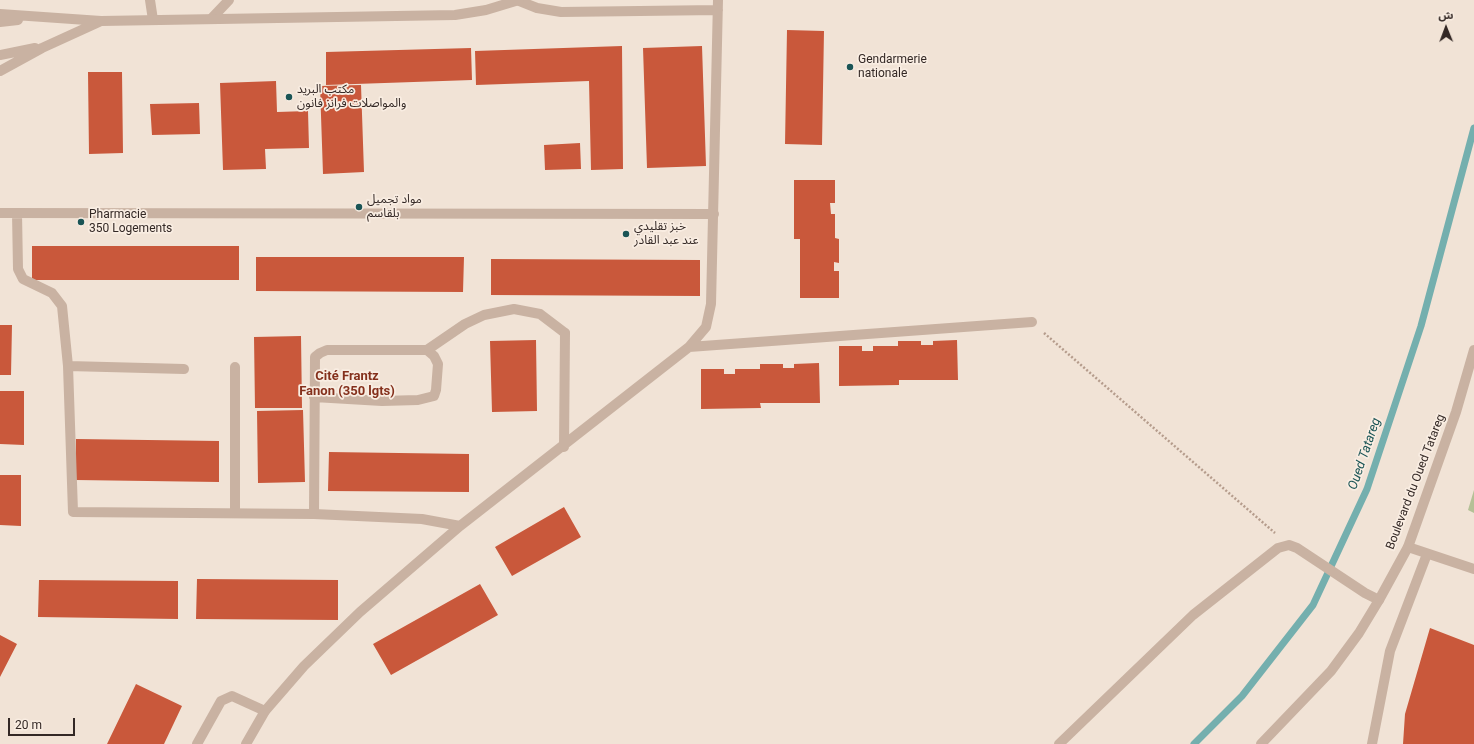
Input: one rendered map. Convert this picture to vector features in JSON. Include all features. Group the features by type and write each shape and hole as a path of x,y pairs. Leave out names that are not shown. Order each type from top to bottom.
{"street":[{"path":"150,0 153,20"},
{"path":"212,19 230,0"},
{"path":"0,14 101,21 455,14 486,10 518,0 537,8 561,12 718,5 711,304 706,327 689,347 564,447 460,526 360,612 304,666 265,711 246,744"},
{"path":"0,22 35,17"},
{"path":"0,71 46,46 101,21"},
{"path":"0,55 46,46"},
{"path":"17,212 18,269 23,279 52,294 62,306 68,366 73,512 314,514 422,518 460,526"},
{"path":"0,213 714,214"},
{"path":"314,514 314,397 316,357 320,353 327,350 427,350 465,324 484,316 514,309 540,314 564,333 564,447"},
{"path":"689,347 1032,322"},
{"path":"314,397 382,401 418,400 434,396 436,390 438,364 434,356 427,350"},
{"name":"Boulevard du Oued Tatareg","path":"1261,744 1331,671 1359,633 1408,547 1456,412 1474,350"},
{"path":"68,366 184,369"},
{"path":"235,367 235,513"},
{"path":"1059,744 1193,615 1278,548 1293,547 1365,593 1379,600"},
{"path":"1408,547 1474,569"},
{"path":"1372,744 1390,651 1427,554"},
{"path":"197,744 221,701 232,696 265,711"}],"path":[{"path":"1032,322 1293,547"}],"green space":[{"path":"1474,490 1474,513 1468,510"}],"building":[{"path":"787,30 824,31 822,145 785,144"},
{"path":"622,46 623,169 591,170 589,81 476,85 475,51"},
{"path":"702,46 706,166 647,168 643,48"},
{"path":"471,48 472,80 326,85 326,52"},
{"path":"88,72 122,72 123,153 89,154"},
{"path":"276,81 277,112 308,111 309,148 265,149 266,169 223,170 220,83"},
{"path":"361,85 364,172 323,174 320,86"},
{"path":"199,103 200,134 152,135 150,104"},
{"path":"580,143 581,169 545,170 544,145"},
{"path":"794,180 835,180 835,203 830,203 831,214 835,214 835,238 839,239 839,263 834,262 834,271 839,271 839,298 800,298 800,239 794,239"},
{"path":"32,246 239,246 239,280 32,280"},
{"path":"256,257 464,257 463,292 256,291"},
{"path":"491,259 700,260 700,296 491,295"},
{"path":"0,325 12,325 11,375 0,375"},
{"path":"301,336 302,408 255,408 254,337"},
{"path":"536,340 537,411 492,412 490,341"},
{"path":"957,340 958,380 899,380 899,385 839,386 839,346 862,346 862,351 873,351 873,346 898,346 898,341 921,341 921,345 933,345 933,341"},
{"path":"819,363 820,403 760,403 761,408 701,409 701,369 724,369 724,374 735,374 735,369 760,369 760,364 783,364 783,368 794,368 794,364"},
{"path":"0,391 24,391 24,445 0,444"},
{"path":"303,410 305,482 258,483 257,411"},
{"path":"76,439 219,441 219,482 76,480"},
{"path":"329,452 469,454 469,492 328,491"},
{"path":"0,475 21,475 21,526 0,525"},
{"path":"564,507 581,537 512,576 495,547"},
{"path":"197,579 338,580 338,620 196,619"},
{"path":"39,580 178,581 178,619 38,617"},
{"path":"480,584 498,615 391,675 373,644"},
{"path":"1430,628 1474,645 1474,744 1403,744 1405,714"},
{"path":"0,635 17,644 0,677"},
{"path":"136,684 182,706 164,744 107,744"}],"waterway":[{"name":"Oued Tatareg","path":"1194,744 1242,696 1313,605 1367,489 1421,326 1474,128"}],"place":[{"name":"Gendarmerie nationale","path":"850,67"},
{"name":"مكتب البريد والمواصلات فرانز فانون","path":"289,97"},
{"name":"مواد تجميل بلقاسم","path":"359,207"},
{"name":"Pharmacie 350 Logements","path":"81,222"},
{"name":"خبز تقليدي عند عبد القادر","path":"626,234"}],"district":[{"name":"Cité Frantz Fanon (350 lgts)","path":"347,384"}]}
